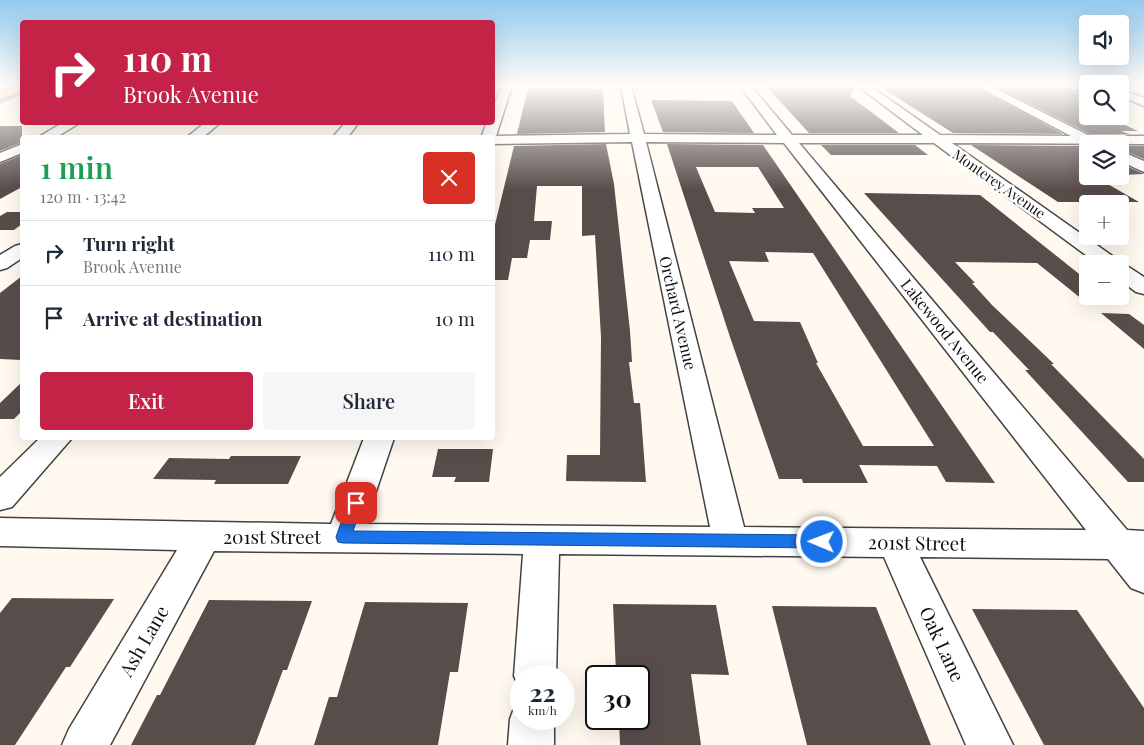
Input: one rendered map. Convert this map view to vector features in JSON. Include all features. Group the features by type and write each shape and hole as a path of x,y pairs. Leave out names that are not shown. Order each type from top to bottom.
{"street":[{"name":"Orchard Avenue","path":"633,121 730,540"},
{"name":"Lakewood Avenue","path":"773,121 1131,545 1144,577"},
{"name":"Monterey Avenue","path":"911,121 1098,255"},
{"path":"1052,121 1080,135"},
{"path":"50,135 69,125"},
{"path":"196,135 211,125"},
{"path":"342,135 350,125"},
{"path":"495,140 637,138 1079,142"},
{"path":"1129,141 1144,140"},
{"path":"0,158 20,149"},
{"path":"1129,160 1144,168"},
{"path":"0,264 20,251"},
{"path":"1129,276 1144,287"},
{"path":"0,498 55,440"},
{"path":"343,537 379,440"},
{"name":"201st Street","path":"0,532 204,537 730,540 1131,545"},
{"name":"Ash Lane","path":"85,745 204,537"},
{"path":"536,665 542,539"},
{"name":"Oak Lane","path":"896,543 990,745"},
{"path":"531,745 532,730"}],"building":[{"path":"520,121 604,121 605,132 517,134"},
{"path":"659,121 746,121 754,133 663,132"},
{"path":"798,121 883,121 899,133 809,133"},
{"path":"934,121 1039,121 1063,134 953,133"},
{"path":"1064,121 1079,121 1079,125 1125,125 1138,131 1121,131 1129,134 1090,134"},
{"path":"0,126 22,126 20,143 0,151"},
{"path":"606,144 614,184 630,331 632,362 629,362 634,403 640,403 646,482 566,481 567,455 600,455 601,337 595,235 582,236 582,186 537,186 534,221 552,221 550,240 530,240 527,258 512,258 508,280 495,280 495,225 514,146"},
{"path":"667,144 763,145 995,483 946,482 937,466 859,465 868,483 803,483 802,479 779,479","holes":["696,167 758,167 784,208 752,208 755,213 715,212","765,252 813,253 934,446 863,446 816,363 818,363 800,322 754,321 729,261 769,262"]},
{"path":"821,145 915,145 928,155 831,155"},
{"path":"971,145 1079,146 1079,185 1109,185 1127,195 1079,195 1079,202 1058,202"},
{"path":"1129,146 1144,146 1144,159 1129,153"},
{"path":"20,156 20,188 0,199 0,164"},
{"path":"1129,167 1144,174 1129,175"},
{"path":"864,193 980,195 1079,274 1079,297 1037,263 955,262 992,305 1054,364 1051,364 1144,459 1144,482 1128,482 1025,370 1029,370 993,332 990,332"},
{"path":"1129,196 1139,202 1129,202"},
{"path":"7,212 20,212 20,226 14,230 0,230 0,216"},
{"path":"20,278 20,360 0,359 0,293"},
{"path":"1101,313 1129,314 1144,325 1144,349"},
{"path":"20,384 20,413 14,419 0,419 0,403"},
{"path":"438,449 493,449 489,482 454,482 456,477 432,477"},
{"path":"231,456 301,456 288,484 214,484 216,480 153,479 169,458 229,459"},
{"path":"12,598 114,599 70,667 66,667 15,745 0,745 0,613"},
{"path":"209,600 312,601 287,670 283,670 255,745 131,745 157,695 160,695"},
{"path":"365,602 468,603 458,672 450,672 438,745 314,745 329,697 337,697"},
{"path":"613,604 716,605 729,675 691,674 701,745 620,745 619,730 650,730 650,665 616,665"},
{"path":"772,606 876,607 931,745 807,745"},
{"path":"972,609 1077,610 1144,708 1144,745 1044,745"}],"route":[{"path":"356,503 343,537 822,542"}]}
